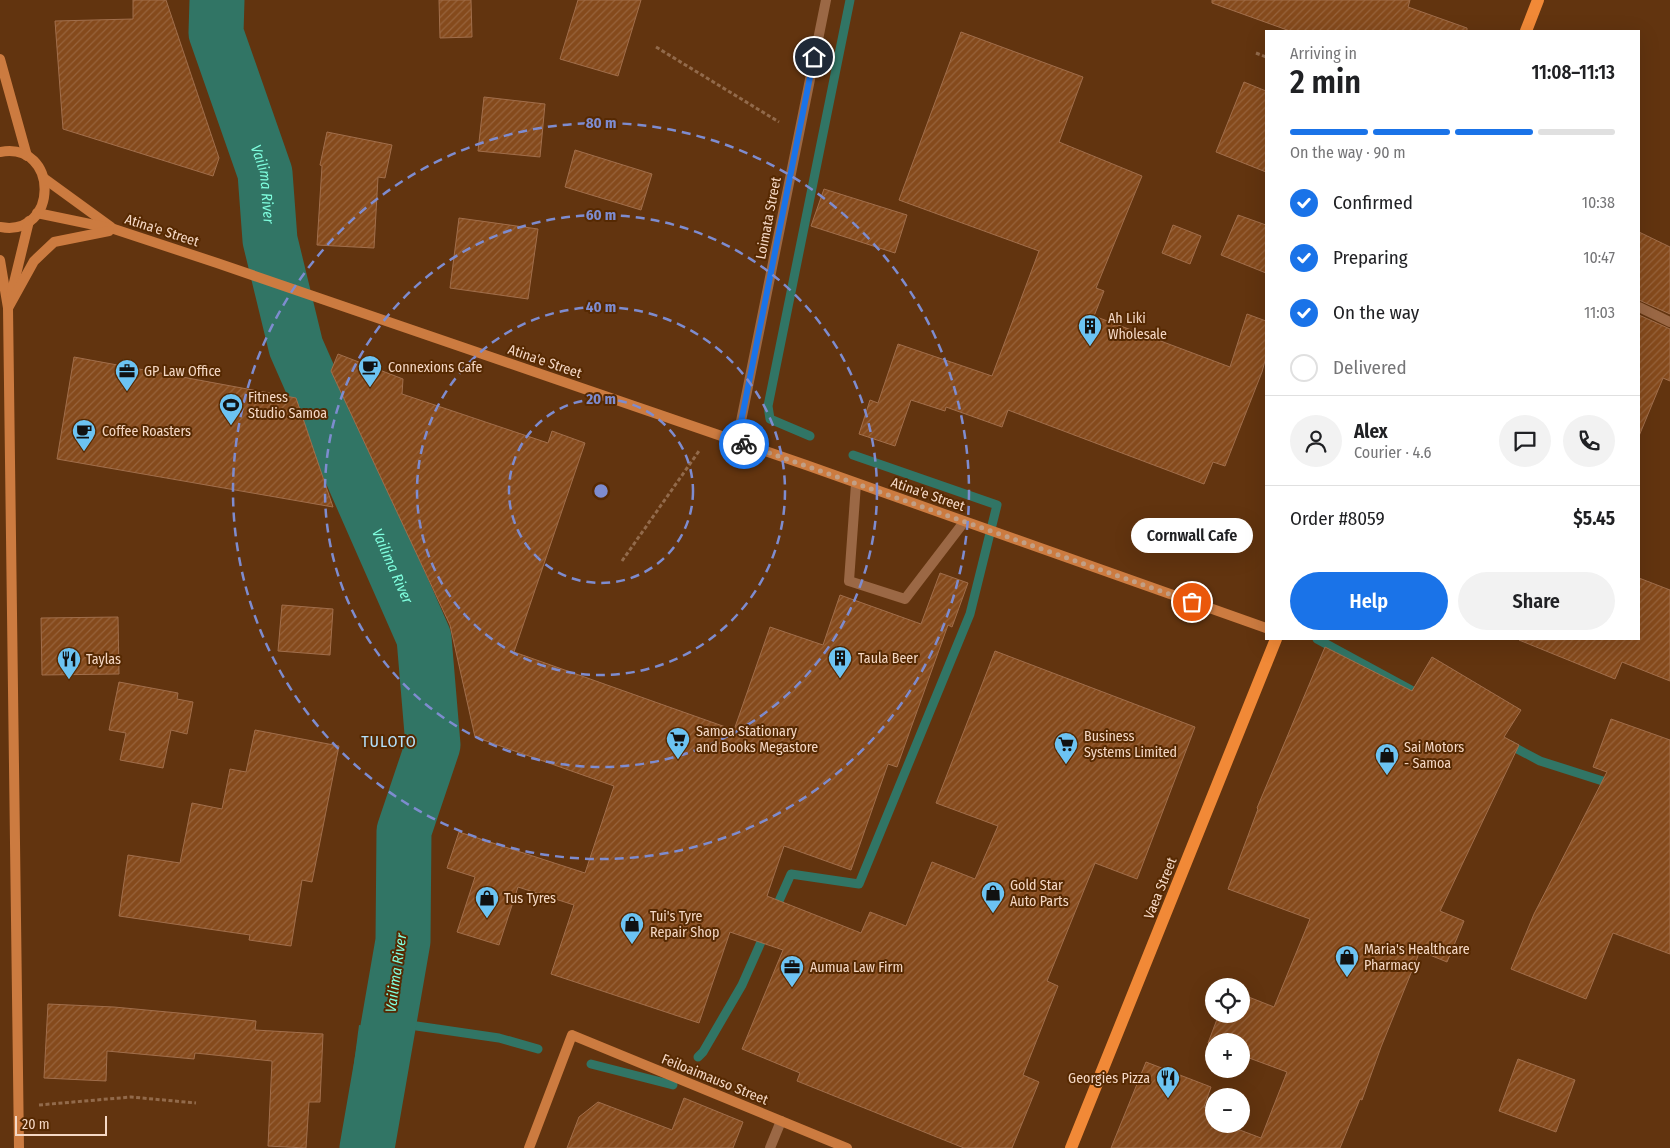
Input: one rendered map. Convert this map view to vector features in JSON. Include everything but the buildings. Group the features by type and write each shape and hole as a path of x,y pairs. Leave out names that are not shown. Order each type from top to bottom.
{"main road":[{"path":"1526,30 1538,0"},
{"path":"0,59 27,156"},
{"path":"0,152 16,152 27,156 41,170 45,179 46,192 38,213 29,221 12,227 0,227"},
{"path":"45,179 114,230"},
{"name":"Atina'e Street","path":"38,213 114,230 361,312 712,432 1265,628"},
{"path":"19,1148 4,360 8,308 29,221"},
{"path":"8,308 34,261 54,242 114,230"},
{"path":"0,260 8,308"},
{"name":"Vaea Street","path":"1071,1148 1276,640"},
{"name":"Feiloaimauso Street","path":"529,1148 572,1035 847,1148"}],"street":[{"name":"Loimata Street","path":"737,442 826,0"},
{"path":"1640,307 1670,322"},
{"path":"856,484 849,581 905,599 964,522"},
{"path":"770,1148 781,1121"}],"path":[{"path":"656,47 799,134"},
{"path":"1256,53 1265,57"},
{"path":"622,561 712,432"},
{"path":"19,1107 131,1097 196,1103"}],"water":[{"path":"359,1025 409,1033 392,1148 343,1148"}],"waterway":[{"name":"Vailima River","path":"217,0 216,33 265,173 270,240 296,347 424,638 433,745 404,831 403,941 367,1148"},
{"path":"810,436 770,419 768,406 850,0"},
{"path":"775,910 791,874 859,884 970,614 997,505 853,455"},
{"path":"1319,640 1422,696"},
{"path":"1508,744 1540,761 1612,784"},
{"path":"698,1057 703,1052 742,985 765,933"},
{"path":"389,1022 499,1038 538,1049"},
{"path":"591,1064 673,1085"}],"way so far":[{"path":"744,444 1192,602"}],"place":[{"name":"Ah Liki Wholesale","path":"1090,347"},
{"name":"Connexions Cafe","path":"370,388"},
{"name":"GP Law Office","path":"127,392"},
{"name":"Fitness Studio Samoa","path":"231,426"},
{"name":"Coffee Roasters","path":"84,452"},
{"name":"Cornwall Cafe","path":"1192,602"},
{"name":"Taula Beer","path":"840,679"},
{"name":"Taylas","path":"69,680"},
{"name":"Samoa Stationary and Books Megastore","path":"678,760"},
{"name":"Business Systems Limited","path":"1066,765"},
{"name":"Sai Motors - Samoa","path":"1387,776"},
{"name":"Gold Star Auto Parts","path":"993,914"},
{"name":"Tus Tyres","path":"487,919"},
{"name":"Tui's Tyre Repair Shop","path":"632,945"},
{"name":"Maria's Healthcare Pharmacy","path":"1347,978"},
{"name":"Aumua Law Firm","path":"792,988"},
{"name":"Georgies Pizza","path":"1168,1099"}],"district":[{"name":"TULOTO","path":"389,741"}],"route":[{"path":"744,444 737,442 814,57"}]}
